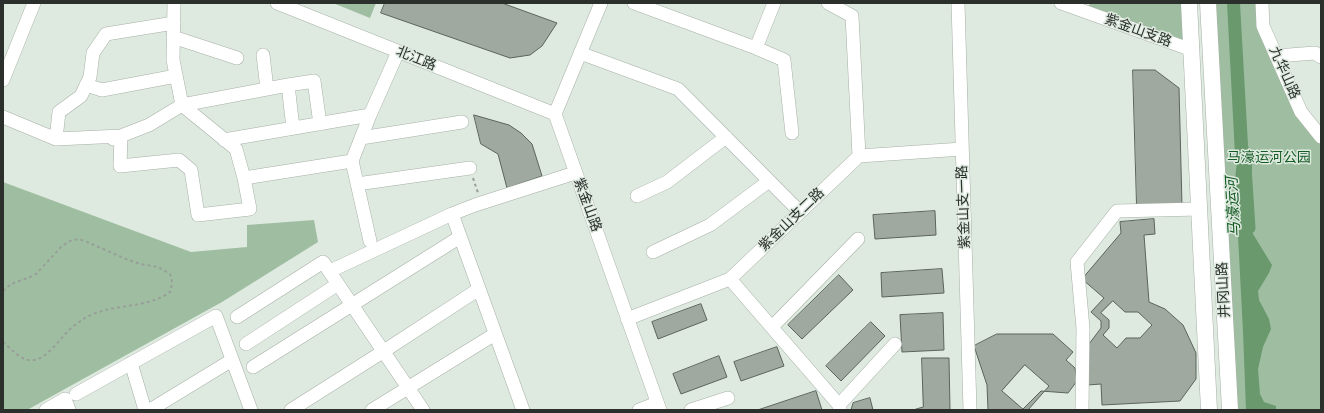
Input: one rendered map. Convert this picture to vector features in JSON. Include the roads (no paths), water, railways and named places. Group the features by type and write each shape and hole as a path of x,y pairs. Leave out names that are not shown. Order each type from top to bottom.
{"main road":[{"name":"井冈山路","path":"1189,3 1209,410"},
{"name":"井冈山路","path":"1208,3 1230,410"}],"street":[{"path":"3,80 34,3"},
{"path":"121,136 120,166 179,160 191,170 198,215 250,209 244,178 236,149 182,105 173,60 174,3"},
{"name":"北江路","path":"277,3 555,114"},
{"path":"555,114 601,3"},
{"path":"634,3 756,48 784,60 792,133"},
{"path":"756,48 774,3"},
{"path":"828,3 852,16 859,156 962,149"},
{"name":"紫金山支一路","path":"958,3 970,410"},
{"name":"紫金山支路","path":"1061,3 1192,50"},
{"name":"九华山路","path":"1262,3 1263,26 1276,56 1301,112 1321,137"},
{"path":"56,138 60,112 81,96 90,78 93,52 106,34 174,23"},
{"path":"174,37 236,58"},
{"path":"370,241 352,161 370,115 398,52"},
{"path":"580,53 678,89 800,212"},
{"path":"1276,56 1315,53 1321,57"},
{"path":"263,55 267,89"},
{"path":"86,85 102,90 176,76"},
{"path":"96,145 149,125 182,105 314,81 320,124"},
{"path":"288,85 293,128"},
{"name":"紫金山路","path":"555,114 658,407"},
{"path":"224,140 370,115"},
{"path":"3,117 56,138 121,136"},
{"path":"361,138 462,122"},
{"path":"637,196 667,182 726,137"},
{"name":"紫金山支二路","path":"628,320 730,279 859,156"},
{"path":"244,178 352,161"},
{"path":"357,184 470,168"},
{"path":"237,318 326,266 452,214 576,173"},
{"path":"653,252 710,225 770,181"},
{"path":"1082,410 1083,328 1076,262 1117,211 1199,209"},
{"path":"452,214 523,410"},
{"path":"253,367 460,237"},
{"path":"772,327 858,239"},
{"path":"326,266 423,410"},
{"path":"730,279 840,407 895,344"},
{"path":"246,344 338,284"},
{"path":"291,410 479,288"},
{"path":"46,410 70,401 131,363 216,316 251,410"},
{"path":"372,410 495,334"},
{"path":"150,410 232,360"},
{"path":"131,363 145,410"},
{"path":"691,410 728,398"},
{"path":"639,410 658,407"}],"waterway":[{"name":"马濠运河","path":"1246,167 1250,228"}],"park label":[{"name":"马濠运河公园","path":"1269,158"}]}
